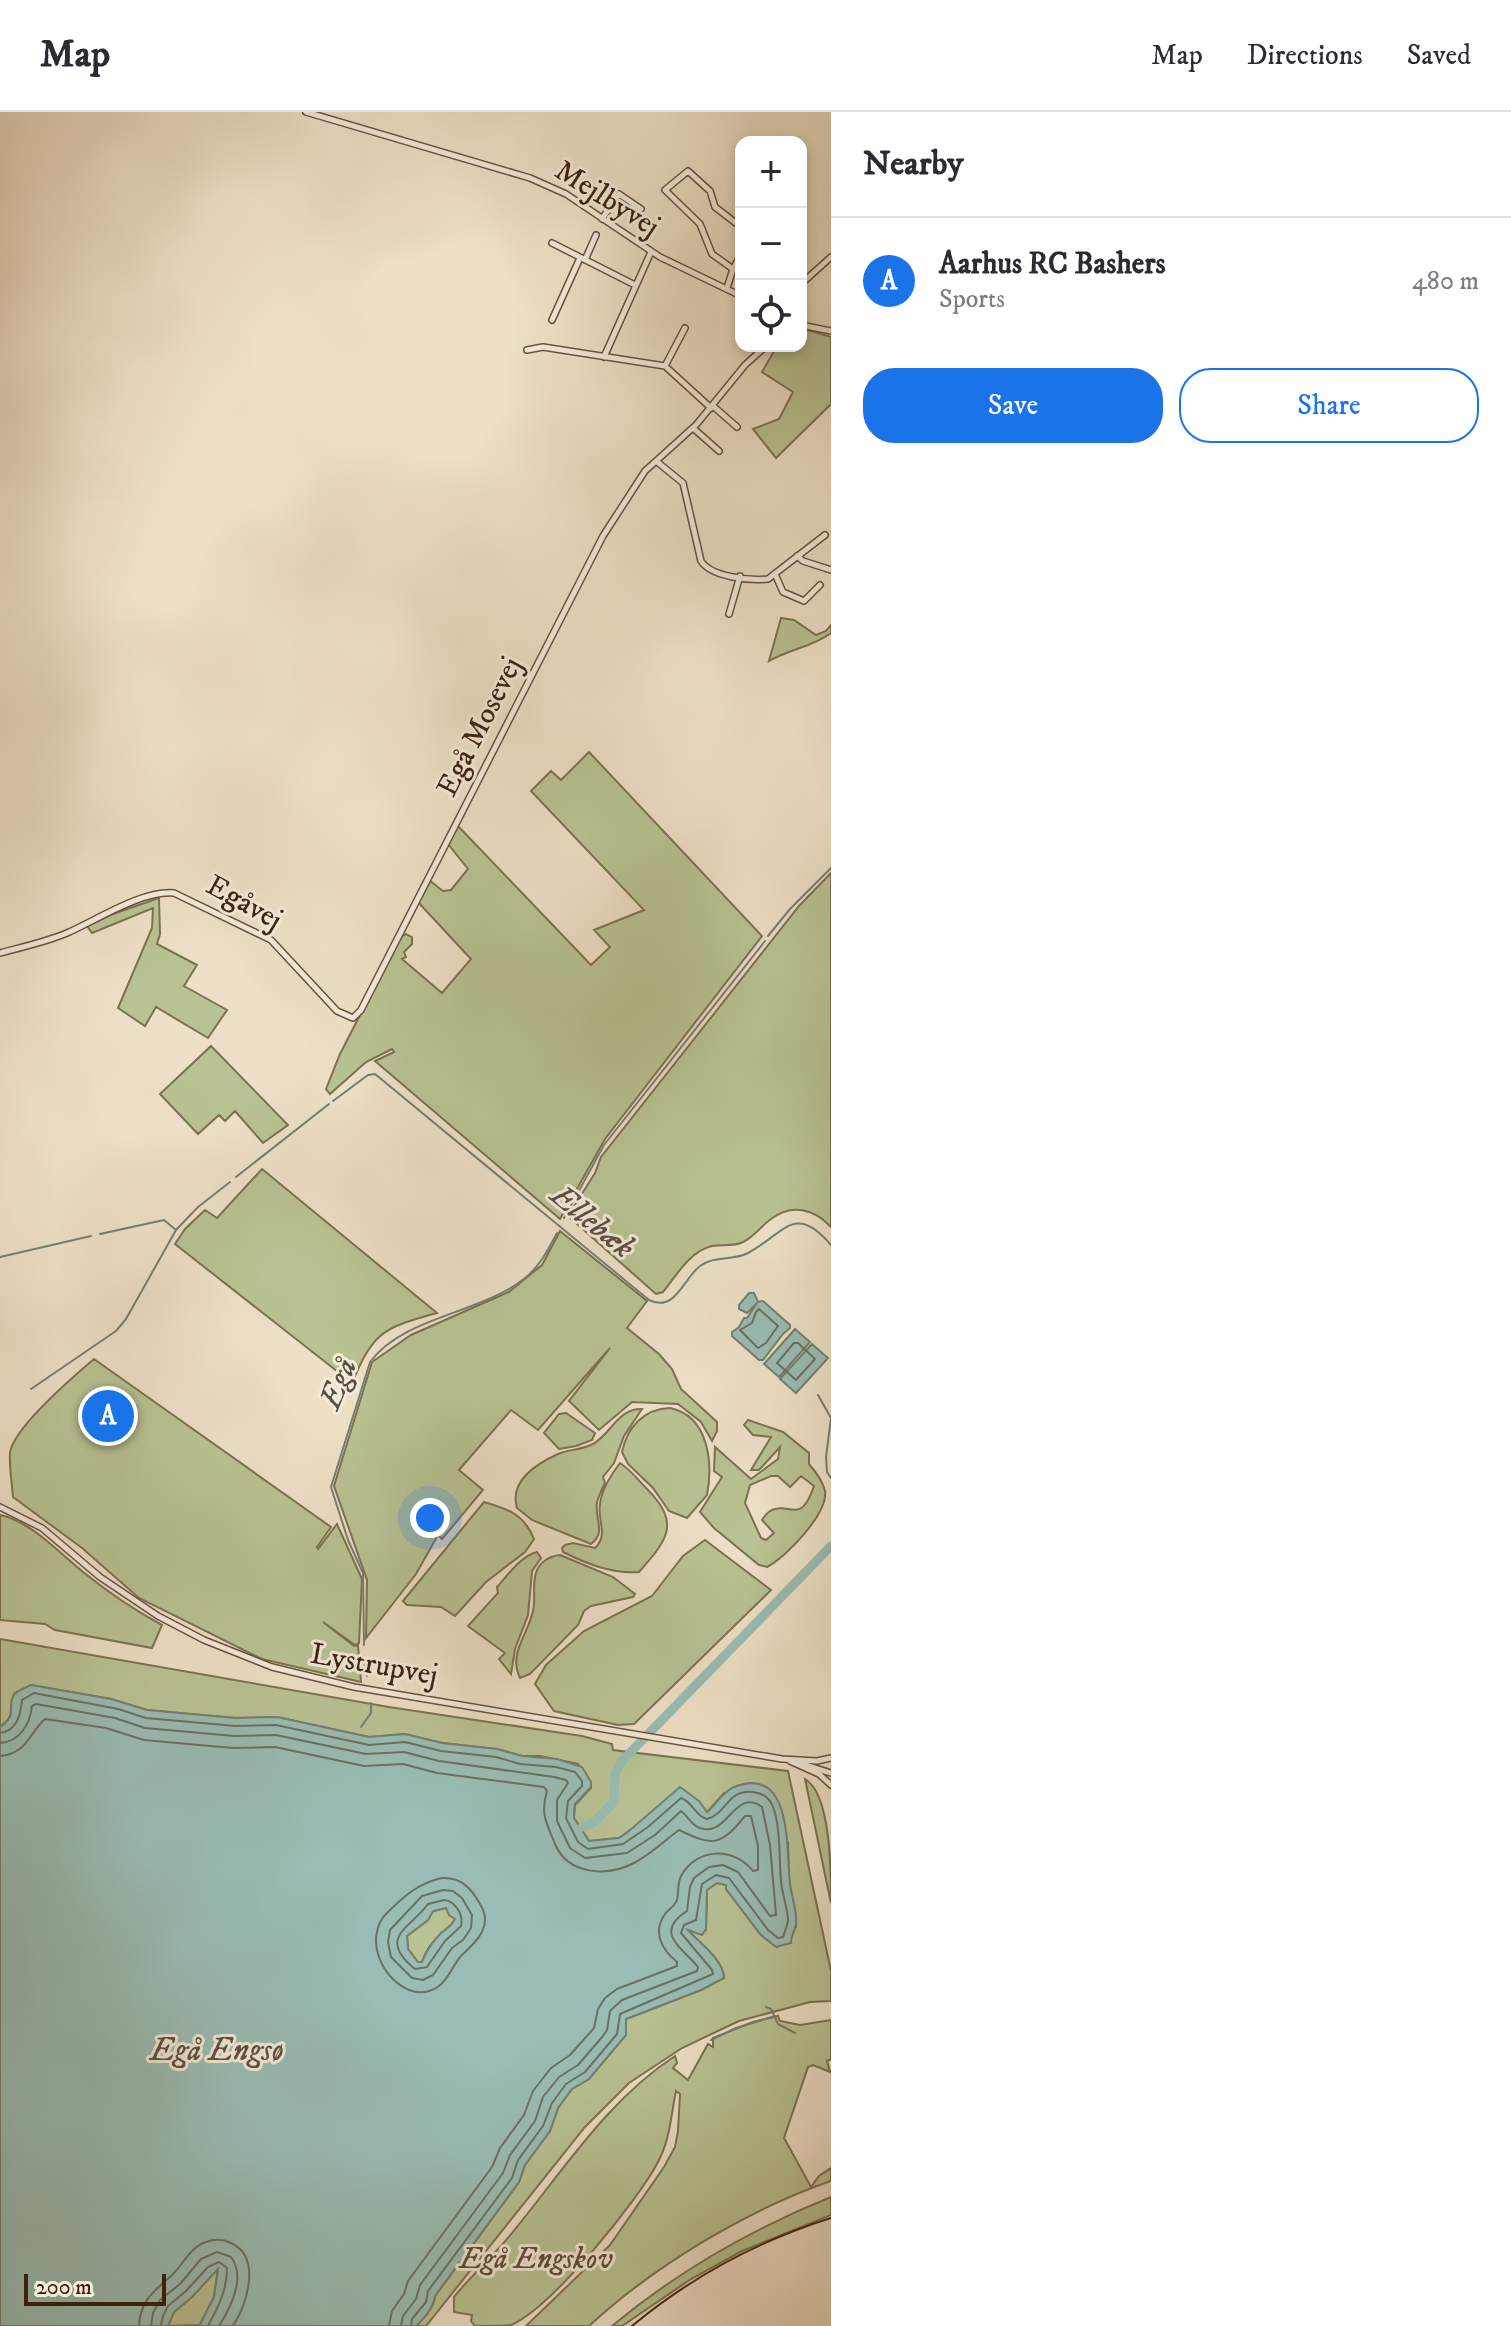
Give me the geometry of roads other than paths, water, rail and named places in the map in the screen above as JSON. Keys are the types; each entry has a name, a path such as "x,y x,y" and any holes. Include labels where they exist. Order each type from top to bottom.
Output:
{"street":[{"name":"Mejlbyvej","path":"306,112 530,178 566,194 651,252 735,293"},
{"path":"733,269 712,254 700,224 665,190 688,171 710,191 715,207 735,222"},
{"path":"602,219 619,194 641,209"},
{"path":"552,320 596,235"},
{"path":"552,243 635,285"},
{"path":"604,357 651,252"},
{"path":"805,280 831,257"},
{"path":"727,288 735,266"},
{"path":"807,326 831,331"},
{"path":"665,366 685,328"},
{"path":"527,350 543,347 665,366 737,427"},
{"name":"Egå Mosevej","path":"353,1018 361,1010 603,536 638,482 693,428 759,352"},
{"path":"693,428 719,451"},
{"path":"656,461 683,483 703,565 715,572 763,580 825,535"},
{"path":"797,556 807,563 831,570"},
{"path":"775,574 783,592 804,601 820,585"},
{"path":"729,614 740,576"},
{"name":"Egåvej","path":"0,953 70,932 108,911 174,893 271,940 337,1011 353,1018"},
{"name":"Lystrupvej","path":"0,1507 42,1528 135,1602 204,1640 296,1674 354,1687 785,1760 831,1772"},
{"path":"785,1760 819,1774 831,1785"},
{"name":"Lystrupvej","path":"785,1760 831,1761"},
{"path":"831,1761 831,1772"}],"water":[{"path":"749,1293 754,1293 758,1302 763,1301 790,1325 763,1360 759,1360 732,1336 732,1332 757,1303 747,1313 739,1309"},
{"path":"795,1329 810,1342 779,1377 764,1364"},
{"path":"812,1344 828,1358 796,1393 780,1379"},
{"name":"Egå Engsø","path":"31,1685 111,1699 147,1710 235,1718 277,1717 369,1737 405,1734 442,1743 557,1759 582,1767 591,1782 591,1787 575,1804 574,1811 574,1818 589,1841 619,1838 680,1787 699,1801 707,1812 726,1792 753,1783 767,1788 777,1798 783,1814 796,1920 791,1943 776,1947 761,1935 726,1885 717,1883 707,1890 706,1929 702,1935 688,1930 720,1964 724,1978 626,2019 626,2035 589,2079 572,2089 558,2108 550,2131 525,2165 519,2182 416,2326 199,2326 214,2297 218,2269 174,2312 168,2326 0,2326 0,1727 10,1715 14,1694","holes":["446,1908 455,1919 435,1940 422,1962 418,1962 408,1949 407,1936 428,1920 433,1911"]}],"waterway":[{"name":"Egå","path":"768,936 831,868"},
{"name":"Egå","path":"564,1218 604,1145 765,941"},
{"name":"Ellebæk","path":"333,1101 368,1075 375,1074 649,1300 658,1303 666,1302 678,1293 700,1266 748,1253 789,1226 807,1225 831,1245"},
{"name":"Ellebæk","path":"236,1177 329,1104"},
{"name":"Ellebæk","path":"100,1234 164,1220 176,1230 198,1207 230,1182"},
{"path":"31,1389 116,1331 126,1319 176,1230"},
{"name":"Egå","path":"364,1645 363,1573 348,1540 331,1487 370,1362 402,1335 487,1300 525,1278 547,1252 557,1233"},
{"name":"Ellebæk","path":"0,1257 91,1236"},
{"name":"Ellebæk","path":"818,1395 831,1418 826,1457 827,1472 831,1478"},
{"name":"Egå","path":"582,1827 594,1822 614,1802 615,1773 622,1761 831,1546"},
{"path":"363,1656 367,1676"},
{"name":"Egå","path":"361,1727 371,1713 371,1703"},
{"path":"766,2007 771,2009 778,2024 795,2033"},
{"path":"711,2040 736,2028 775,2016"}],"tram line":[{"path":"632,2326 654,2308 726,2262 777,2238 831,2218"}],"place":[{"name":"Aarhus RC Bashers","path":"108,1416"}],"park label":[{"name":"Egå Engskov","path":"536,2259"}]}
